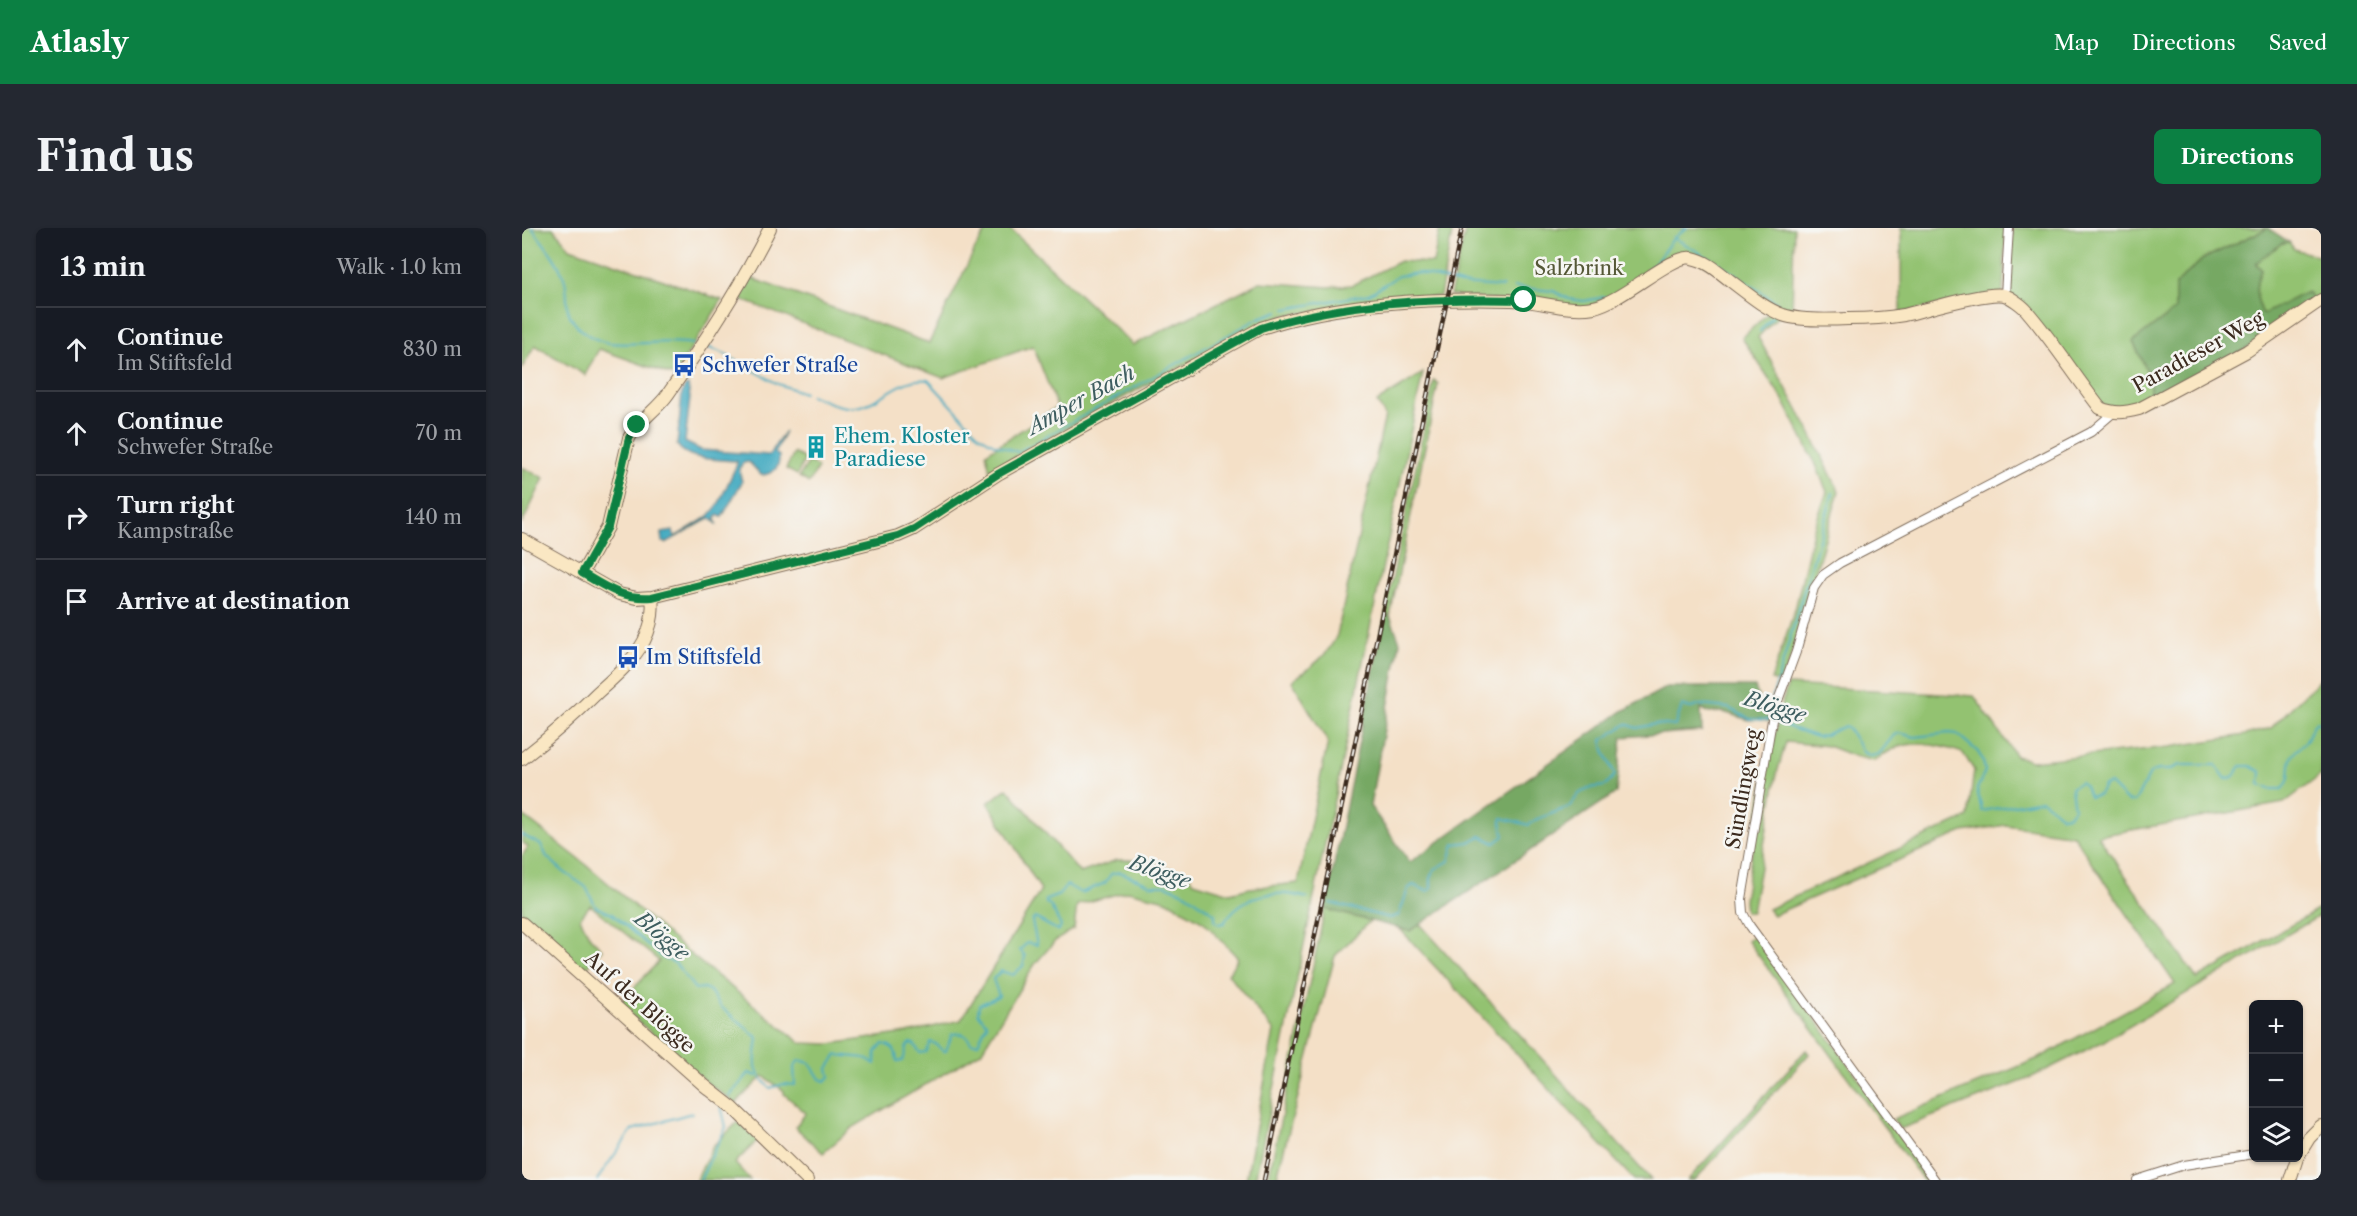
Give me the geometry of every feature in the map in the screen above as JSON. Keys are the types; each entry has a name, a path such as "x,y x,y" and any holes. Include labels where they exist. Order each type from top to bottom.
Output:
{"street":[{"path":"582,573 608,527 629,438 637,425 666,397 680,377 746,276 770,228"},
{"path":"2005,295 2009,228"},
{"path":"522,539 619,594 637,598 652,597 890,538 914,529 998,474 1261,328 1283,321 1407,301 1524,300 1567,307 1592,307 1626,294 1675,260 1690,257 1706,262 1762,304 1783,315 1847,320 1902,315 1987,296 2005,295 2025,309 2100,408 2113,413"},
{"name":"Paradieser Weg","path":"2113,413 2126,413 2139,409 2247,351 2321,300"},
{"name":"Sündlingweg","path":"1935,1180 1750,926 1743,913 1742,899 1773,714 1796,652 1814,588 1823,575 1840,563 2083,436 2113,413"},
{"path":"522,759 574,716 633,658 650,627 652,597"},
{"name":"Auf der Blögge","path":"522,923 672,1057 733,1108 807,1180"},
{"path":"2304,1139 2321,1126"},
{"path":"2137,1180 2184,1165 2249,1155"},
{"path":"2290,1180 2296,1162"}],"green space":[{"path":"522,228 553,228 570,248 722,300 674,376 599,349 585,375 535,345 522,369"},
{"path":"988,228 1009,228 1133,345 1260,282 1328,287 1352,285 1400,261 1433,263 1440,228 1453,228 1440,296 1285,315 1157,379 990,471 986,453 1057,407 1033,346 943,378 740,299 751,278 929,343 976,247"},
{"name":"Salzbrink","path":"1466,228 1794,228 1792,316 1690,255 1584,310 1450,295"},
{"path":"1901,228 2006,228 2003,293 1901,313"},
{"path":"2013,228 2268,228 2203,259 2175,285 2175,310 2133,342 2147,371 2150,385 2149,401 2137,407 2101,406 2007,294"},
{"path":"2268,228 2289,242 2282,243 2256,263 2261,269 2256,292 2263,314 2307,292 2315,301 2246,349 2149,401 2149,378 2133,342 2175,310 2175,285 2203,259"},
{"path":"2289,242 2294,249 2321,257 2321,296 2315,301 2307,292 2263,315 2256,292 2261,269 2255,263 2282,243"},
{"path":"1771,310 1779,315 1758,337 1807,426 1839,491 1783,683 1771,680 1796,606 1813,531 1827,492 1782,398 1742,338"},
{"path":"1423,373 1255,1180 1246,1180 1274,1031 1228,974 1238,958 1204,922 1166,900 1128,891 1077,905 1074,929 1055,941 1035,964 981,1052 852,1128 823,1153 795,1127 806,1113 784,1094 784,1091 763,1076 736,1103 707,1083 619,1004 659,961 590,905 580,918 590,937 602,949 583,972 522,917 522,856 528,847 522,842 522,815 588,866 695,958 801,1043 830,1044 907,1033 961,1020 1041,890 988,803 1007,788 1080,873 1117,860 1138,860 1187,873 1194,882 1230,893 1250,888 1298,883 1328,742 1292,681 1323,656 1337,635 1385,416 1377,402"},
{"path":"1434,380 1438,384 1390,616 1385,614"},
{"path":"794,453 805,459 797,475 786,469"},
{"path":"809,461 818,468 809,483 799,477"},
{"path":"522,467 544,478 522,524"},
{"path":"1385,614 1390,616 1400,642 1370,806 1410,862 1621,712 1667,687 1755,687 1761,705 1771,722 1759,719 1749,720 1723,712 1709,713 1701,708 1702,731 1622,737 1616,793 1410,931 1325,909"},
{"path":"2321,678 2321,775 2284,803 2098,836 2197,979 2321,908 2321,915 2104,1041 2028,1079 1900,1129 1893,1119 2039,1058 2175,984 2073,835 2006,825 1963,832 1773,915 1768,909 1968,817 1974,770 1963,753 1939,746 1913,744 1893,749 1874,761 1828,746 1786,742 1777,773 1752,912 1745,912 1744,900 1766,766 1788,685 1974,696 2016,756 2031,761 2170,747 2245,735 2271,728"},
{"path":"1325,909 1370,921 1335,956 1276,1180 1268,1180"},
{"path":"1420,924 1651,1180 1634,1180 1400,929 1410,931"},
{"path":"1755,935 1932,1180 1923,1180 1747,940"},
{"path":"1806,1050 1809,1054 1695,1180 1688,1180"},
{"path":"738,1122 758,1140 735,1163 750,1180 696,1180 713,1146"}],"water":[{"path":"688,385 690,398 685,442 701,450 769,455 785,431 775,453 779,456 778,464 772,472 761,475 749,462 743,463 739,469 742,482 722,517 717,515 715,520 718,525 710,518 666,543 662,542 661,533 673,531 675,537 709,516 718,505 737,464 737,461 696,457 677,445 682,393"}],"waterway":[{"name":"Amper Bach","path":"532,228 561,271 570,316 584,332 603,342 610,343 693,344"},
{"name":"Amper Bach","path":"1647,271 1674,238 1687,228"},
{"path":"1673,237 1724,267 1777,303 1776,306"},
{"name":"Amper Bach","path":"1286,309 1369,294 1398,276 1419,273 1461,284 1503,287"},
{"name":"Amper Bach","path":"1514,287 1553,291 1569,299 1584,301 1605,297"},
{"name":"Amper Bach","path":"810,395 838,405 855,407 873,401 909,382 928,380 979,435 994,444 1018,452 1259,318 1279,311"},
{"path":"1760,331 1773,316"},
{"name":"Amper Bach","path":"707,347 721,352 778,384 804,393"},
{"path":"1772,699 1833,493"},
{"name":"Blögge","path":"1330,903 1390,918 1399,915 1408,889 1413,885 1427,891 1431,889 1431,875 1435,869 1449,861 1454,844 1469,842 1481,836 1495,843 1504,836 1502,818 1529,825 1535,820 1569,807 1579,794 1588,788 1605,786 1615,775 1602,740 1626,724 1637,728 1656,724 1675,726 1682,706 1691,708 1701,705 1728,708 1750,719 1768,720"},
{"name":"Blögge","path":"1774,722 1817,737 1845,726 1863,752 1871,756 1879,754 1894,735 1899,733 1915,737 1957,734 1978,752 1983,761 1985,771 1977,789 1982,811 2042,800 2062,816 2069,815 2074,808 2071,788 2080,782 2085,786 2089,797 2099,795 2104,786 2110,784 2128,802 2135,801 2151,772 2169,770 2180,765 2216,765 2226,779 2233,777 2241,766 2250,766 2261,772 2260,784 2269,789 2283,789 2288,781 2293,754 2305,742 2317,721 2321,725"},
{"name":"Blögge","path":"522,835 541,845 547,857 586,887 596,907 612,914 663,958 675,963 695,989 704,988 710,991 721,1007 758,1038 757,1071 770,1088 784,1084 795,1085 794,1067 799,1060 810,1063 820,1079 825,1081 830,1077 828,1068 837,1055 865,1058 875,1064 876,1052 883,1044 894,1050 897,1061 903,1061 910,1043 914,1044 920,1053 926,1052 930,1042 946,1051 952,1034 959,1033 966,1036 971,1043 978,1043 987,1024 978,1013 979,1005 999,996 993,979 1001,971 1013,975 1023,966 1025,956 1020,950 1027,943 1037,945 1032,921 1035,918 1059,931 1061,926 1046,900 1059,895 1067,885 1081,893 1105,883 1111,874 1120,872 1152,885 1166,885 1187,894 1215,914 1215,921 1219,924 1224,923 1240,905 1261,896 1284,894 1308,898"},
{"path":"729,1097 749,1073 757,1076"},
{"path":"700,1180 726,1127 721,1106"},
{"path":"597,1180 632,1130 692,1113"}],"railway":[{"path":"1264,1180 1462,228"}],"place":[{"name":"Schwefer Straße","path":"684,365"},
{"name":"Ehem. Kloster Paradiese","path":"816,447"},
{"name":"Im Stiftsfeld","path":"628,657"}],"route":[{"path":"637,425 629,438 608,527 582,573 619,594 637,598 652,597 898,536 914,529 998,474 1261,328 1322,313 1407,301 1524,300"}]}
